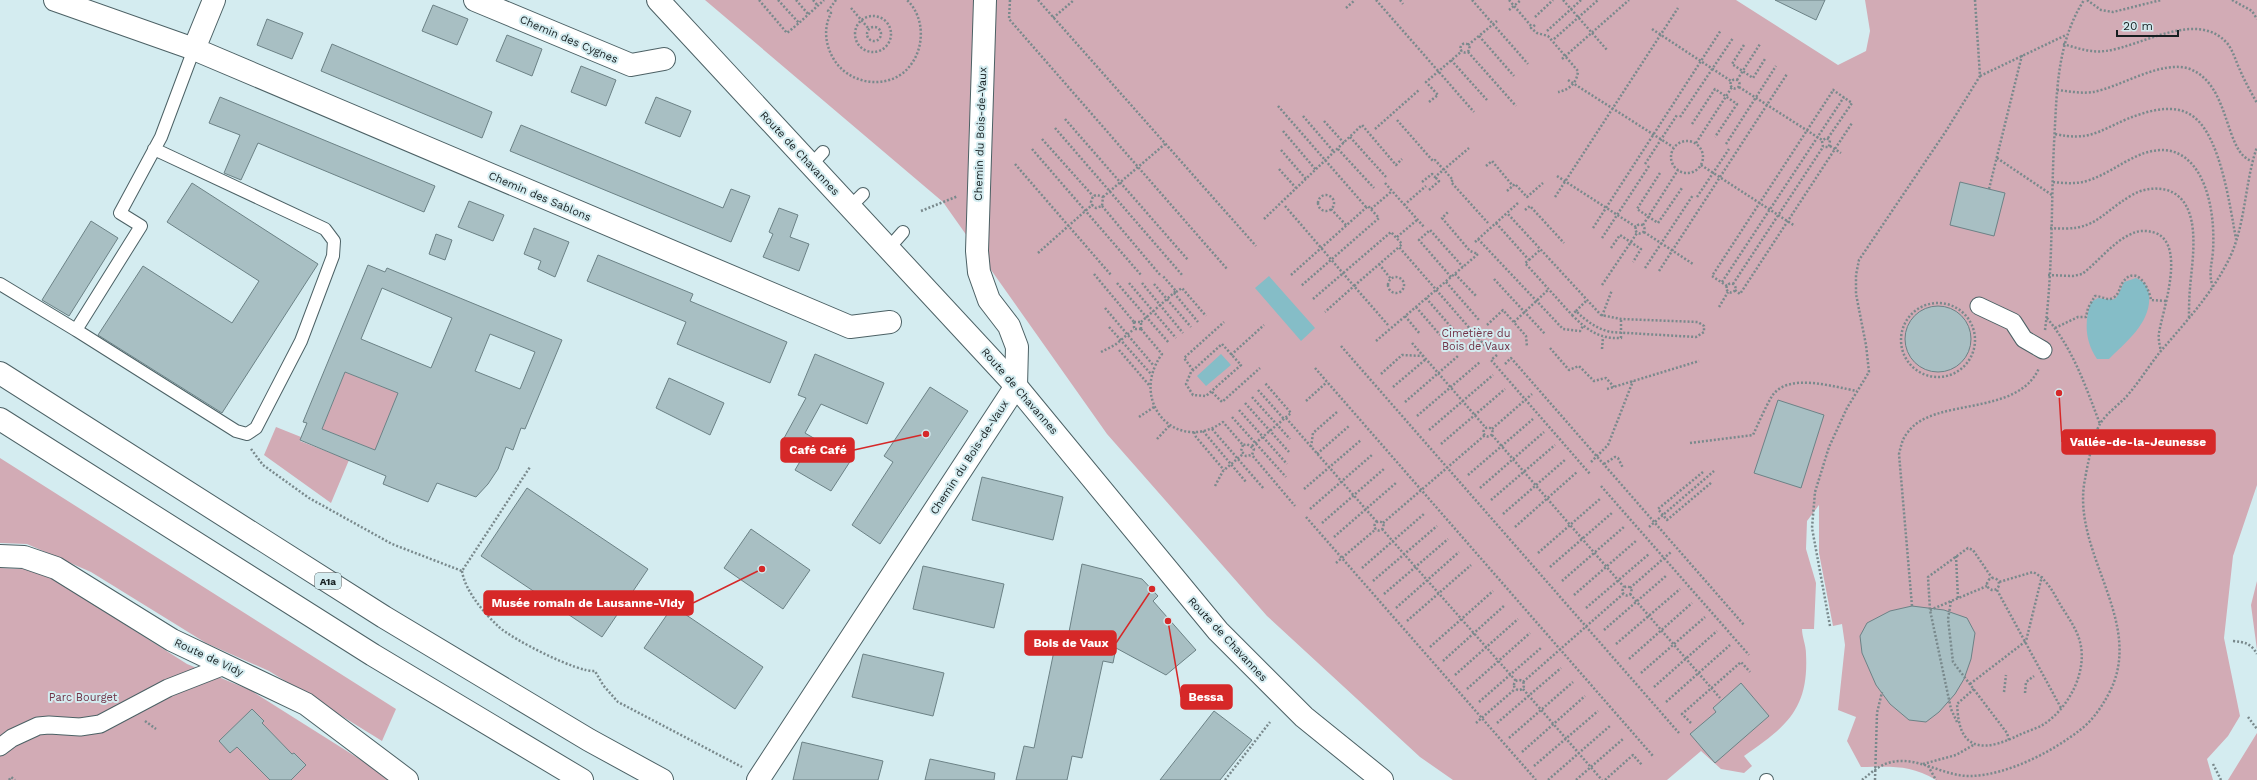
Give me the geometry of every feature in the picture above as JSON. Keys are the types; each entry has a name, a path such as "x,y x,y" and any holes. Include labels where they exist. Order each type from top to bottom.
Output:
{"main road":[{"path":"55,0 86,5 194,49 214,0"},
{"name":"Chemin des Cygnes","path":"475,0 631,65 664,59"},
{"name":"Route de Chavannes","path":"658,0 857,201 888,249 1016,386 1218,631 1304,717 1382,780"},
{"name":"Chemin du Bois-de-Vaux","path":"752,774 1016,386 1017,347 1009,326 989,300 979,272 976,251 985,0"},
{"name":"Chemin des Sablons","path":"194,49 850,327 890,322"},
{"name":"A1a","path":"0,373 404,629 576,733 662,780"},
{"path":"0,419 373,655 582,780"},
{"name":"Route de Vidy","path":"0,556 24,557 56,568 172,640 306,704 408,780"}],"street":[{"path":"1980,306 2013,322 2024,339 2043,350"},
{"path":"0,747 12,738 38,726 49,725 80,727 100,724 168,688 227,665"}],"lane":[{"path":"76,330 141,226 120,213 160,137 194,49"},
{"path":"0,284 236,431 247,434 256,428 301,342 333,256 334,241 325,229 154,149"},
{"path":"888,249 903,232"}],"path":[{"path":"759,0 787,33 809,15 824,0"},
{"path":"778,0 799,23"},
{"path":"796,0 809,15"},
{"path":"813,0 818,6"},
{"path":"836,0 828,11 831,13 826,30 827,46 834,62 845,73 858,80 874,82 889,80 903,73 913,61 920,48 922,32 919,18 907,0"},
{"path":"1010,0 1009,19 1227,269"},
{"path":"1038,0 1256,246"},
{"path":"1053,18 1074,0"},
{"path":"1346,8 1355,0"},
{"path":"1376,0 1474,112"},
{"path":"1400,0 1403,4"},
{"path":"1472,0 1528,64"},
{"path":"1509,0 1534,26 1531,28 1537,33 1548,36 1578,71 1574,83 1568,89 1558,92"},
{"path":"1509,10 1521,0"},
{"path":"1535,17 1553,0"},
{"path":"1563,0 1607,50"},
{"path":"1547,31 1581,0"},
{"path":"1554,39 1598,0"},
{"path":"1562,59 1629,0"},
{"path":"1975,0 1980,76"},
{"path":"1912,606 1899,454 1902,441 1916,423 1929,417 2004,398 2022,390 2038,370 2043,350 2047,318 2057,90 2066,35 2074,16 2085,0 2101,10 2113,12 2162,0"},
{"path":"2232,0 2252,11 2257,20"},
{"path":"851,8 869,29"},
{"path":"1555,197 1678,8"},
{"path":"873,16 884,20 891,30 891,36 886,47 876,52 870,52 860,46 855,35 856,30 862,20 873,16"},
{"path":"1429,102 1438,95 1426,82 1462,51 1463,45 1468,46 1497,21"},
{"path":"878,28 880,32 878,39 869,39 867,35 869,29 878,28"},
{"path":"1652,29 1731,81 1737,80"},
{"path":"2064,44 2086,50 2106,51 2176,31 2190,29 2205,30 2216,34 2227,43 2257,103"},
{"path":"1592,228 1721,30"},
{"path":"1830,626 1812,528 1815,492 1829,447 1857,390 1869,372 1866,345 1856,294 1856,275 1859,260 1946,132 1980,76 2066,35"},
{"path":"1479,36 1514,76"},
{"path":"1680,117 1733,38"},
{"path":"1738,86 1737,80 1760,44"},
{"path":"1744,45 1732,64 1753,78 1765,59"},
{"path":"1468,46 1468,52"},
{"path":"1462,51 1468,52 1516,106"},
{"path":"1989,189 2022,55"},
{"path":"1451,60 1487,100"},
{"path":"1726,144 1776,66"},
{"path":"2057,90 2079,93 2093,92 2158,70 2188,68 2198,73 2217,93 2236,146 2246,159 2252,161"},
{"path":"1659,271 1787,74"},
{"path":"1568,80 1674,148"},
{"path":"1696,143 1732,87 1731,81"},
{"path":"1732,87 1738,86 1817,137 1822,141 1824,147"},
{"path":"1692,124 1715,89 1737,104 1714,137"},
{"path":"1375,129 1418,90"},
{"path":"1719,307 1728,292 1727,286 1712,276 1833,90 1852,103 1828,139 1822,141"},
{"path":"1722,282 1844,97"},
{"path":"1278,106 1366,207 1368,206 1379,218 1301,286"},
{"path":"2055,134 2074,138 2094,135 2127,119 2158,110 2181,111 2194,117 2208,137 2220,162 2226,181 2236,241"},
{"path":"1645,164 1677,115"},
{"path":"1303,116 1334,152"},
{"path":"1065,119 1188,260"},
{"path":"1397,120 1433,161 1435,160 1453,180 1451,182 1488,223"},
{"path":"1324,121 1344,143"},
{"path":"1733,284 1735,290 1740,294 1852,123"},
{"path":"1264,219 1362,126 1396,165 1402,159"},
{"path":"1055,128 1183,276"},
{"path":"1283,131 1316,170"},
{"path":"1350,137 1386,178"},
{"path":"1042,139 1093,196"},
{"path":"1828,139 1830,141 1830,146"},
{"path":"1682,141 1696,143 1703,154 1701,165 1693,172 1678,170 1671,157 1674,148 1682,141"},
{"path":"1165,144 1103,197 1102,206 1162,276 1198,322"},
{"path":"1727,286 1733,284 1824,147 1830,146 1842,153"},
{"path":"1862,780 1889,762 1909,762 1922,764 1962,776 1973,776 2030,761 2081,730 2095,716 2112,688 2119,658 2119,638 2116,619 2088,531 2083,498 2084,481 2100,424 2125,397 2189,320 2213,287 2228,262 2236,241 2252,161 2257,147"},
{"path":"1435,178 1470,148"},
{"path":"1032,149 1141,275"},
{"path":"1338,149 1374,188"},
{"path":"1698,198 1728,149"},
{"path":"1281,150 1306,179"},
{"path":"2053,182 2084,182 2100,176 2145,153 2164,150 2183,154 2196,171 2208,199 2213,235 2210,278 2213,287"},
{"path":"1997,158 2052,195"},
{"path":"1486,166 1492,161 1513,186 1515,184 1527,197 1543,182"},
{"path":"1015,164 1111,275"},
{"path":"1701,165 1795,226"},
{"path":"1602,238 1649,166"},
{"path":"1279,169 1296,188"},
{"path":"1636,227 1642,225 1678,170"},
{"path":"1660,173 1637,209 1658,223 1682,188"},
{"path":"1422,182 1432,174 1439,181 1429,190"},
{"path":"1558,176 1636,227 1637,233 1602,285"},
{"path":"1385,183 1424,227"},
{"path":"1404,205 1426,186"},
{"path":"1508,191 1513,186"},
{"path":"2050,228 2071,230 2085,226 2106,214 2122,201 2144,190 2155,188 2174,193 2181,199 2187,210 2192,226 2194,252 2190,287 2189,320"},
{"path":"1371,210 1392,191"},
{"path":"921,211 964,193"},
{"path":"1093,196 1097,195 1103,197"},
{"path":"1331,209 1334,202 1332,198 1334,195"},
{"path":"1645,268 1693,195"},
{"path":"1092,205 1091,202 1093,196"},
{"path":"1331,209 1324,211 1319,208 1318,203 1322,196 1332,198"},
{"path":"1518,203 1476,241 1563,329 1580,331 1583,326"},
{"path":"1038,253 1092,205"},
{"path":"1092,205 1096,208 1102,206"},
{"path":"1285,206 1388,325"},
{"path":"1525,210 1530,206 1564,244"},
{"path":"1291,275 1366,207"},
{"path":"1331,209 1346,225"},
{"path":"1376,341 1478,254 1470,251 1442,218 1448,212"},
{"path":"1507,213 1586,301 1602,316 1621,320 1698,322 1702,324 1705,330 1703,335 1696,337 1621,333 1597,327 1576,311"},
{"path":"1396,238 1417,220"},
{"path":"1496,224 1529,260"},
{"path":"1642,225 1644,232"},
{"path":"1451,277 1419,240 1430,230 1463,267"},
{"path":"2048,275 2073,276 2082,274 2130,234 2141,230 2149,231 2166,240 2170,247 2170,275 2159,335 2161,352"},
{"path":"1313,299 1391,232 1402,244 1325,312"},
{"path":"1637,233 1644,232 1694,264"},
{"path":"1611,248 1620,235 1642,249 1633,262"},
{"path":"1399,247 1485,346"},
{"path":"1540,250 1525,263 1583,326 1603,337 1621,338 1621,320"},
{"path":"1379,264 1391,279"},
{"path":"1094,274 1134,322 1134,329"},
{"path":"1455,274 1476,297"},
{"path":"1396,277 1401,279 1404,284 1401,290 1396,292 1390,289 1389,284 1391,279 1396,277"},
{"path":"2055,328 2078,317 2086,317 2088,308 2095,296 2109,299 2113,298 2117,295 2123,281 2130,277 2140,278 2146,283 2151,300 2166,301"},
{"path":"1494,279 1545,334"},
{"path":"1446,282 1479,320"},
{"path":"1117,283 1169,343"},
{"path":"1129,283 1176,338"},
{"path":"1142,283 1183,333"},
{"path":"1154,284 1191,327"},
{"path":"1134,322 1141,322 1147,318 1175,292 1182,288 1206,316"},
{"path":"1514,322 1549,289"},
{"path":"1602,316 1612,290"},
{"path":"1728,292 1735,290"},
{"path":"1426,298 1458,335"},
{"path":"1572,315 1586,301"},
{"path":"1936,302 1949,304 1960,309 1969,318 1974,328 1975,342 1973,352 1968,362 1952,374 1941,377 1930,376 1912,367 1905,358 1900,338 1902,327 1914,310 1924,305 1936,302"},
{"path":"1416,307 1440,335"},
{"path":"1105,308 1154,366"},
{"path":"1487,325 1502,310 1526,336 1527,347"},
{"path":"1405,316 1420,334"},
{"path":"2047,318 2064,339 2079,368 2100,424"},
{"path":"1141,322 1141,329 1162,354 1154,366 1149,385 1154,407 1170,425 1184,431 1194,432 1212,429 1224,422 1244,445 1247,444 1252,446"},
{"path":"1193,370 1184,358 1224,322"},
{"path":"1231,355 1264,325"},
{"path":"1109,327 1151,374"},
{"path":"1100,352 1121,340 1134,329 1141,329"},
{"path":"1602,349 1603,337"},
{"path":"1412,343 1486,428 1492,429"},
{"path":"1222,344 1241,365 1212,392 1202,397 1190,392 1186,380 1193,370 1222,344"},
{"path":"1341,346 1679,733"},
{"path":"1550,348 1569,370 1579,366 1594,381 1606,378 1614,387"},
{"path":"1119,350 1149,385"},
{"path":"1381,374 1402,355 1424,356"},
{"path":"1497,355 1491,360 1590,474"},
{"path":"1405,402 1458,356"},
{"path":"1505,364 1511,358 1744,625"},
{"path":"1393,387 1426,360"},
{"path":"1607,389 1699,361"},
{"path":"1417,416 1480,362"},
{"path":"1212,392 1222,402 1260,368"},
{"path":"1315,368 1653,756"},
{"path":"1429,430 1493,375"},
{"path":"1591,462 1608,445 1633,381"},
{"path":"1306,401 1327,382"},
{"path":"1690,443 1753,435 1773,395 1783,387 1798,382 1810,382 1857,390"},
{"path":"1252,446 1291,413 1265,383"},
{"path":"1441,444 1505,389"},
{"path":"1258,390 1366,509 1376,522 1376,529"},
{"path":"1532,394 1492,429 1492,435 1618,581 1624,587 1630,588"},
{"path":"1252,397 1290,440"},
{"path":"1245,403 1289,452"},
{"path":"1139,417 1154,407"},
{"path":"1239,410 1288,464"},
{"path":"1311,447 1313,433 1337,412"},
{"path":"1232,417 1286,477"},
{"path":"1468,475 1532,420"},
{"path":"1157,439 1170,425"},
{"path":"1317,454 1349,426"},
{"path":"1382,529 1383,523 1485,435 1484,431 1486,428"},
{"path":"1212,429 1264,489"},
{"path":"1203,431 1246,482"},
{"path":"1194,432 1196,437 1224,470"},
{"path":"1480,488 1544,432"},
{"path":"247,434 250,448 263,464 309,498 392,544 462,571"},
{"path":"1485,435 1489,437 1492,435"},
{"path":"1304,489 1361,440"},
{"path":"1243,454 1241,451 1244,445"},
{"path":"1252,446 1254,449 1252,455"},
{"path":"1491,500 1555,446"},
{"path":"1215,486 1224,470 1243,454"},
{"path":"1243,454 1246,456 1252,455"},
{"path":"1310,509 1373,454"},
{"path":"1252,455 1296,506"},
{"path":"1604,464 1615,457 1618,458 1623,468"},
{"path":"1503,514 1566,459"},
{"path":"530,467 462,571 464,580 484,611 500,628 559,661 587,672 595,670 603,685 618,702 752,774"},
{"path":"1322,523 1385,468"},
{"path":"1649,527 1714,471"},
{"path":"1514,527 1577,472"},
{"path":"1703,472 1658,509 1667,520 1712,482"},
{"path":"1334,537 1397,482"},
{"path":"1601,486 1749,655"},
{"path":"1538,553 1601,498"},
{"path":"1550,567 1613,512"},
{"path":"1362,568 1425,513"},
{"path":"1306,517 1536,780"},
{"path":"1376,522 1383,523"},
{"path":"1373,581 1437,526"},
{"path":"1562,581 1625,526"},
{"path":"1336,563 1376,529 1382,529 1510,675 1516,681 1523,682"},
{"path":"1384,594 1448,539"},
{"path":"1574,595 1637,540"},
{"path":"1922,764 1956,754 1975,744 1988,745 2009,740 2042,725 2061,708 2078,679 2080,643 2074,626 2052,588 2042,576 2033,572 2027,572 1999,582 1992,578 1973,550 1968,548 1928,577 1930,610 1950,709 1967,738 1975,744"},
{"path":"1396,608 1459,552"},
{"path":"1671,552 1630,588 1630,594 1720,698"},
{"path":"1586,608 1649,554"},
{"path":"1956,556 1958,598"},
{"path":"1407,621 1471,565"},
{"path":"1604,630 1667,575"},
{"path":"1970,684 2026,641 2042,576"},
{"path":"1930,610 1987,586 1989,580 1992,578"},
{"path":"1999,582 1999,587 1997,590 2061,708"},
{"path":"1987,586 1991,590 1997,590"},
{"path":"1623,594 1624,587"},
{"path":"1616,644 1680,589"},
{"path":"1430,647 1493,591"},
{"path":"1630,594 1623,594 1560,649 1523,682 1523,689 1604,780 1633,755 1642,765"},
{"path":"1951,601 1948,618 1953,662 2008,733 2009,740"},
{"path":"1629,658 1692,603"},
{"path":"1443,661 1505,605"},
{"path":"1641,673 1705,617"},
{"path":"1455,675 1518,619"},
{"path":"1654,688 1717,631"},
{"path":"1467,689 1530,633"},
{"path":"2233,641 2248,643 2254,648 2257,654"},
{"path":"1666,702 1730,646"},
{"path":"1479,702 1542,647"},
{"path":"1691,724 1682,714 1711,688 1741,662 1750,672"},
{"path":"1497,723 1561,668"},
{"path":"2004,692 2006,675"},
{"path":"2025,693 2026,682 2034,676"},
{"path":"1516,681 1516,689"},
{"path":"1510,738 1573,682"},
{"path":"1476,723 1516,689 1523,689"},
{"path":"1958,724 1957,704 1974,689"},
{"path":"1875,780 1877,713 1882,692"},
{"path":"1522,752 1585,696"},
{"path":"1534,766 1598,711"},
{"path":"139,716 156,729"},
{"path":"2248,717 2257,729"},
{"path":"1225,780 1270,722"},
{"path":"1548,780 1611,725"},
{"path":"1576,780 1623,739"},
{"path":"2213,764 2221,780"},
{"path":"1928,766 1936,780"},
{"path":"8,780 11,777 15,780"}],"green space":[{"name":"Cimetière du Bois de Vaux","path":"705,0 1736,0 1838,65 1866,51 1870,31 1865,0 2257,0 2257,485 2233,556 2224,638 2240,716 2228,736 2207,759 2213,780 1936,780 1917,771 1908,769 1891,767 1861,767 1847,741 1856,717 1838,710 1845,645 1842,624 1833,626 1819,553 1819,505 1807,521 1806,549 1816,583 1814,629 1802,629 1806,654 1806,673 1803,689 1799,703 1792,715 1772,736 1744,756 1752,766 1744,773 1721,769 1701,751 1667,780 1453,780 1420,757 1267,616 1107,434 943,202"},
{"path":"345,372 406,396 375,450 322,429"},
{"path":"276,427 301,437 300,441 349,460 331,503 264,455"},
{"path":"0,458 396,709 382,741 269,671 206,643 91,572 27,544 0,543"},
{"name":"Parc Bourget","path":"0,568 24,569 52,578 187,664 250,690 369,765 388,780 0,780"},
{"path":"2257,581 2257,650 2251,605"},
{"path":"2257,733 2257,780 2228,780"}],"water":[{"path":"1269,276 1315,328 1301,341 1255,288"},
{"path":"2136,278 2145,284 2148,289 2149,304 2147,313 2137,330 2109,359 2097,359 2090,345 2087,331 2087,317 2091,302 2098,298 2116,298 2124,282"},
{"path":"1221,354 1231,365 1206,386 1197,376"}],"building":[{"path":"1775,0 1825,0 1816,20"},
{"path":"433,5 468,19 457,45 422,31"},
{"path":"267,19 303,33 292,59 257,45"},
{"path":"507,35 542,49 532,76 496,61"},
{"path":"332,44 492,112 482,138 321,71"},
{"path":"581,66 616,80 606,106 571,92"},
{"path":"220,97 435,186 424,212 258,143 241,180 224,173 240,135 209,123"},
{"path":"656,97 691,111 680,137 645,123"},
{"path":"521,125 723,208 731,189 750,196 731,242 510,151"},
{"path":"1960,182 2005,193 1994,236 1950,225"},
{"path":"192,183 318,264 222,413 98,335 143,266 232,323 259,281 167,222"},
{"path":"469,201 504,215 493,241 458,227"},
{"path":"779,208 798,215 790,237 809,244 799,271 763,257 773,234 769,232"},
{"path":"91,221 118,238 69,316 42,300"},
{"path":"534,228 569,242 555,277 538,269 541,261 524,254"},
{"path":"436,234 452,240 445,260 429,254"},
{"path":"598,255 693,294 690,301 787,342 770,383 677,344 686,322 587,281"},
{"path":"368,265 385,272 387,268 562,340 525,429 521,428 513,450 506,447 498,469 488,484 476,497 437,483 428,502 383,484 386,476 300,440 307,423 303,422","holes":["382,288 452,318 431,368 361,339","490,334 535,352 520,389 475,371","345,372 398,393 375,450 322,429"]},
{"path":"1931,306 1945,306 1957,311 1966,320 1971,332 1969,352 1962,363 1945,372 1931,372 1919,367 1910,358 1905,346 1905,332 1910,320 1919,311"},
{"path":"815,354 884,383 867,424 821,404 805,433 851,460 831,491 795,470 805,453 783,440 806,398 798,395"},
{"path":"669,378 724,403 710,435 656,408"},
{"path":"930,387 968,411 880,544 852,525 893,462 884,456"},
{"path":"1778,400 1824,415 1801,488 1754,473"},
{"path":"982,477 1063,497 1053,540 972,520"},
{"path":"527,488 648,569 602,637 481,556"},
{"path":"751,529 810,570 783,609 724,568"},
{"path":"1082,564 1142,579 1158,596 1153,601 1196,650 1166,675 1116,648 1113,663 1103,661 1082,758 1072,756 1067,780 1016,780 1024,746 1034,748 1054,651 1065,653"},
{"path":"923,566 1004,584 994,628 913,609"},
{"path":"673,606 763,667 735,709 644,648"},
{"path":"1912,606 1944,610 1967,618 1975,633 1971,659 1964,679 1955,694 1939,712 1926,722 1909,720 1890,704 1876,685 1862,653 1860,636 1867,623 1890,611"},
{"path":"863,654 944,673 933,716 852,697"},
{"path":"1741,683 1769,716 1715,763 1690,734 1716,712 1713,708"},
{"path":"252,709 264,721 262,723 292,754 294,753 306,765 291,780 270,780 237,747 230,753 219,741"},
{"path":"1214,711 1252,740 1220,780 1160,780"},
{"path":"802,742 883,761 878,780 793,780"},
{"path":"930,759 995,773 994,780 925,780"}],"place":[{"name":"Vallée-de-la-Jeunesse","path":"2059,393"},
{"name":"Café Café","path":"926,434"},
{"name":"Musée romain de Lausanne-Vidy","path":"762,569"},
{"name":"Bois de Vaux","path":"1152,589"},
{"name":"Bessa","path":"1168,621"}]}
